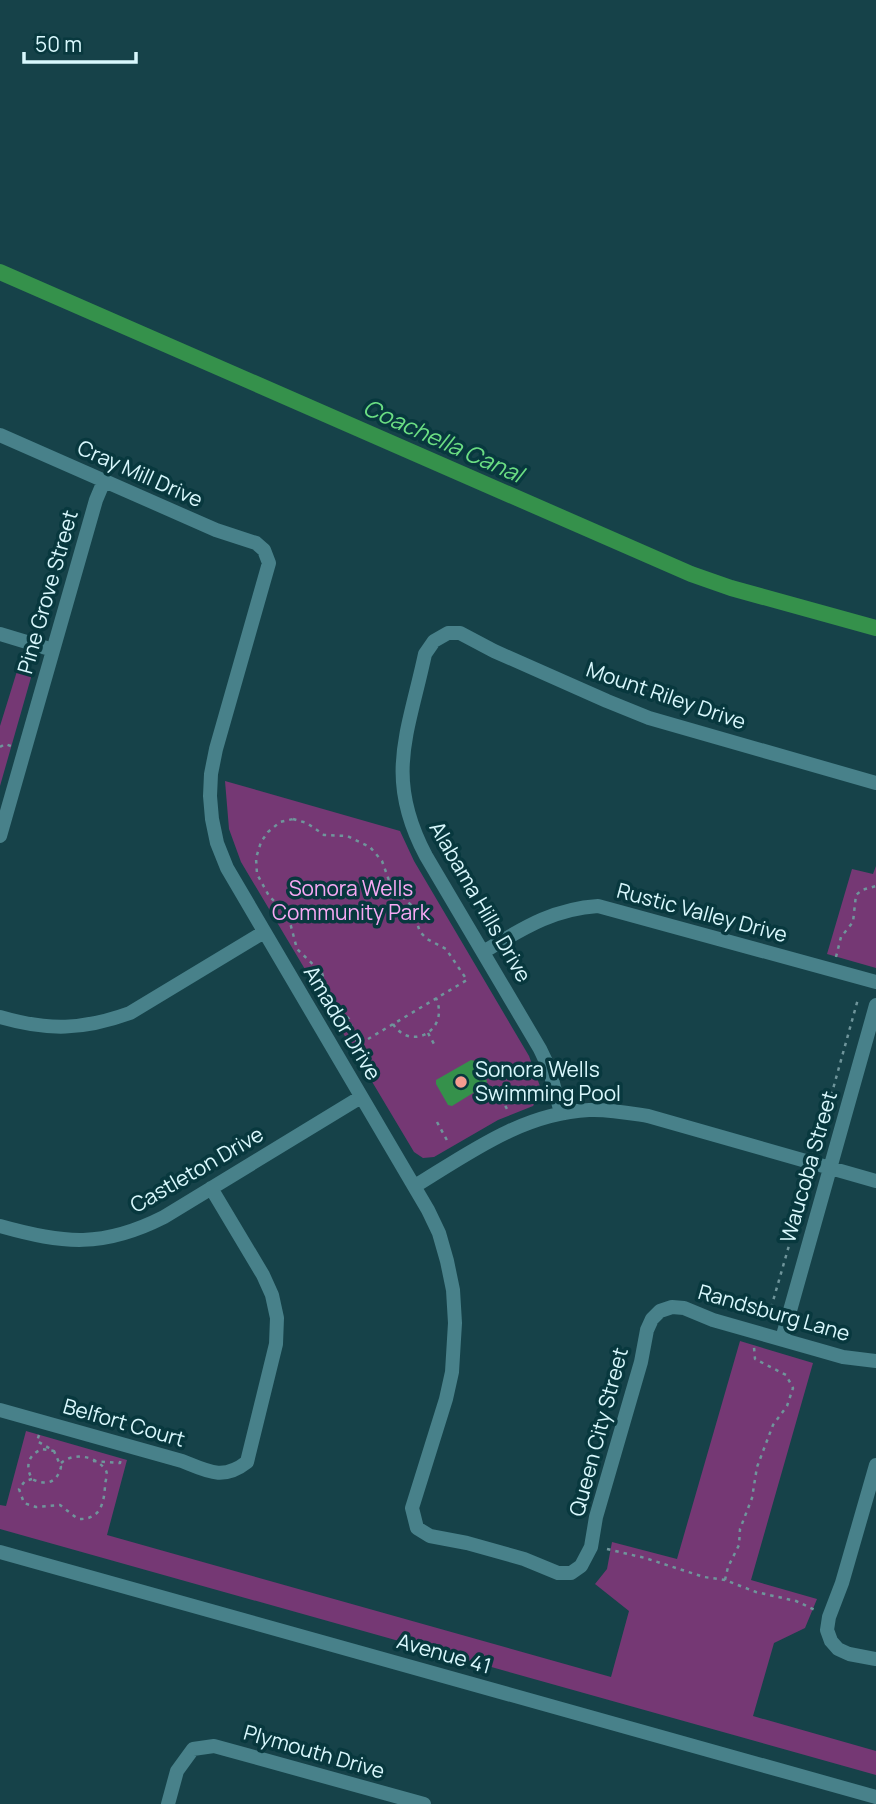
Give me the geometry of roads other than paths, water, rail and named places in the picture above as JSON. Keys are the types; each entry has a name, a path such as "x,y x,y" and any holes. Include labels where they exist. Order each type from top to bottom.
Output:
{"street":[{"name":"Cray Mill Drive","path":"0,435 216,530 247,539 264,550"},
{"name":"Pine Grove Street","path":"0,836 2,820 96,500 104,481"},
{"name":"Amador Drive","path":"264,550 270,563 267,578 255,609 216,749 210,796 212,819 222,856 264,932 415,1186 439,1233 453,1290 455,1323 452,1372 414,1498 412,1518 417,1528 430,1536 513,1556 558,1573 571,1573 581,1566"},
{"name":"Mount Riley Drive","path":"448,633 471,637 494,651 649,718 876,783"},
{"name":"Alabama Hills Drive","path":"448,633 434,641 425,654 402,752 404,804 414,834 540,1049 549,1068 561,1113"},
{"path":"0,634 53,650"},
{"name":"Rustic Valley Drive","path":"483,952 552,914 598,906 876,982"},
{"path":"0,1017 52,1028 81,1027 106,1022 130,1013 264,932"},
{"name":"Waucoba Street","path":"782,1339 876,1005"},
{"name":"Castleton Drive","path":"0,1226 48,1238 86,1241 144,1227 361,1097"},
{"path":"415,1186 503,1133 561,1113 589,1110 638,1115 876,1181"},
{"name":"Belfort Court","path":"0,1410 182,1461 208,1472 223,1474 236,1471 247,1462 276,1344 277,1318 272,1295 262,1275 211,1188"},
{"name":"Randsburg Lane","path":"660,1311 672,1307 684,1308 713,1320 843,1357 876,1362"},
{"name":"Queen City Street","path":"581,1566 591,1547 596,1517 647,1330 660,1311"},
{"path":"876,1465 827,1630 838,1649 876,1659"},
{"name":"Avenue 41","path":"0,1552 876,1797"},
{"name":"Plymouth Drive","path":"168,1804 177,1771 193,1749 214,1746 370,1797 424,1804"}],"waterway":[{"name":"Coachella Canal","path":"0,272 691,574 731,588 876,628"}],"place":[{"name":"Sonora Wells Swimming Pool","path":"461,1082"}],"park label":[{"name":"Sonora Wells Community Park","path":"351,901"}]}
